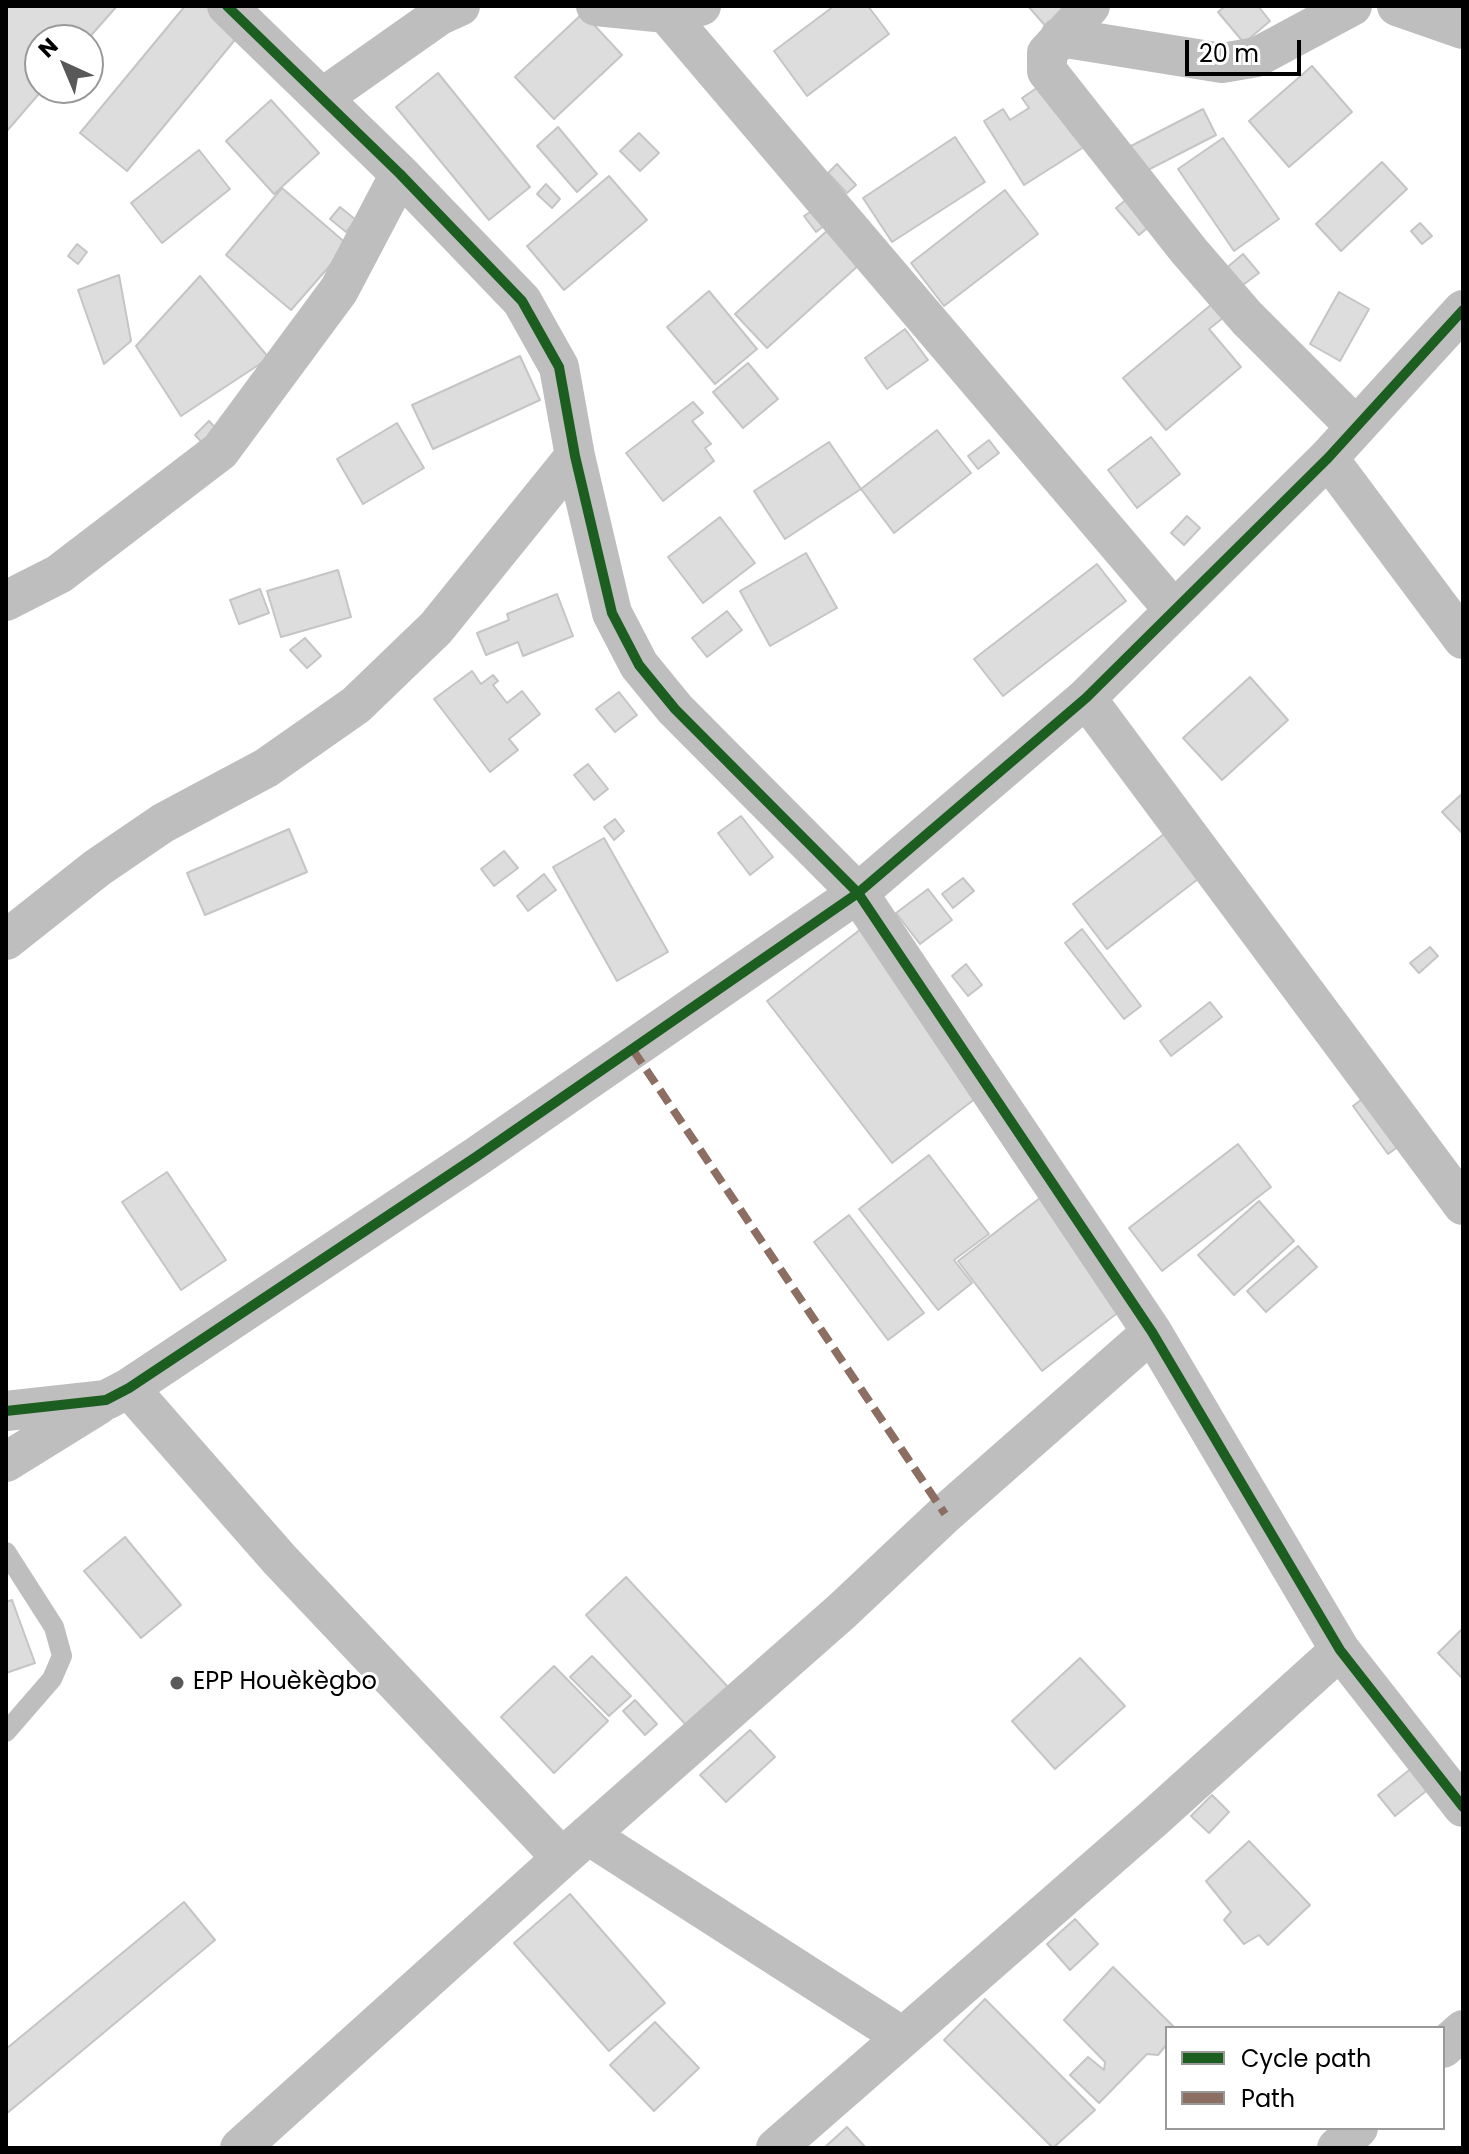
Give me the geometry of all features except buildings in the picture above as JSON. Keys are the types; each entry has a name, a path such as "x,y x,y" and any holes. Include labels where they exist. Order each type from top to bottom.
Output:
{"street":[{"path":"227,6 400,174 522,301 559,367 575,456 612,613 639,665 675,709 858,893 1152,1332 1340,1650 1463,1807"},
{"path":"322,98 440,15 460,6"},
{"path":"596,6 684,9 1174,610"},
{"path":"1090,6 1047,53 1047,71 1189,251 1247,318 1356,427"},
{"path":"1060,37 1222,63 1257,57 1352,6"},
{"path":"1397,6 1463,29"},
{"path":"6,601 59,574 220,451 339,290 400,174"},
{"path":"6,1462 118,1394 502,1139 858,893 1086,698 1328,458 1463,310"},
{"path":"6,940 97,868 163,823 266,768 356,705 436,628 575,456"},
{"path":"1328,458 1463,639"},
{"path":"1086,698 1463,1205"},
{"path":"240,2148 1152,1332"},
{"path":"6,1411 118,1394"},
{"path":"118,1394 280,1560 575,1846 903,2037"},
{"path":"776,2148 1166,1807 1340,1650"},
{"path":"1445,2046 1463,2030"},
{"path":"1337,2148 1356,2130"}],"lane":[{"path":"6,1552 54,1627 62,1656 52,1679 6,1732"}],"marked path":[{"path":"633,1050 945,1514"}],"cycle path":[{"path":"227,6 400,174 522,301 559,367 575,456 612,613 639,665 675,709 858,893 1152,1332 1340,1650 1463,1807"},
{"path":"6,1411 106,1400 129,1388 476,1157 858,893 1086,698 1328,458 1463,310"}],"place":[{"name":"EPP Houèkègbo","path":"177,1683"}]}
